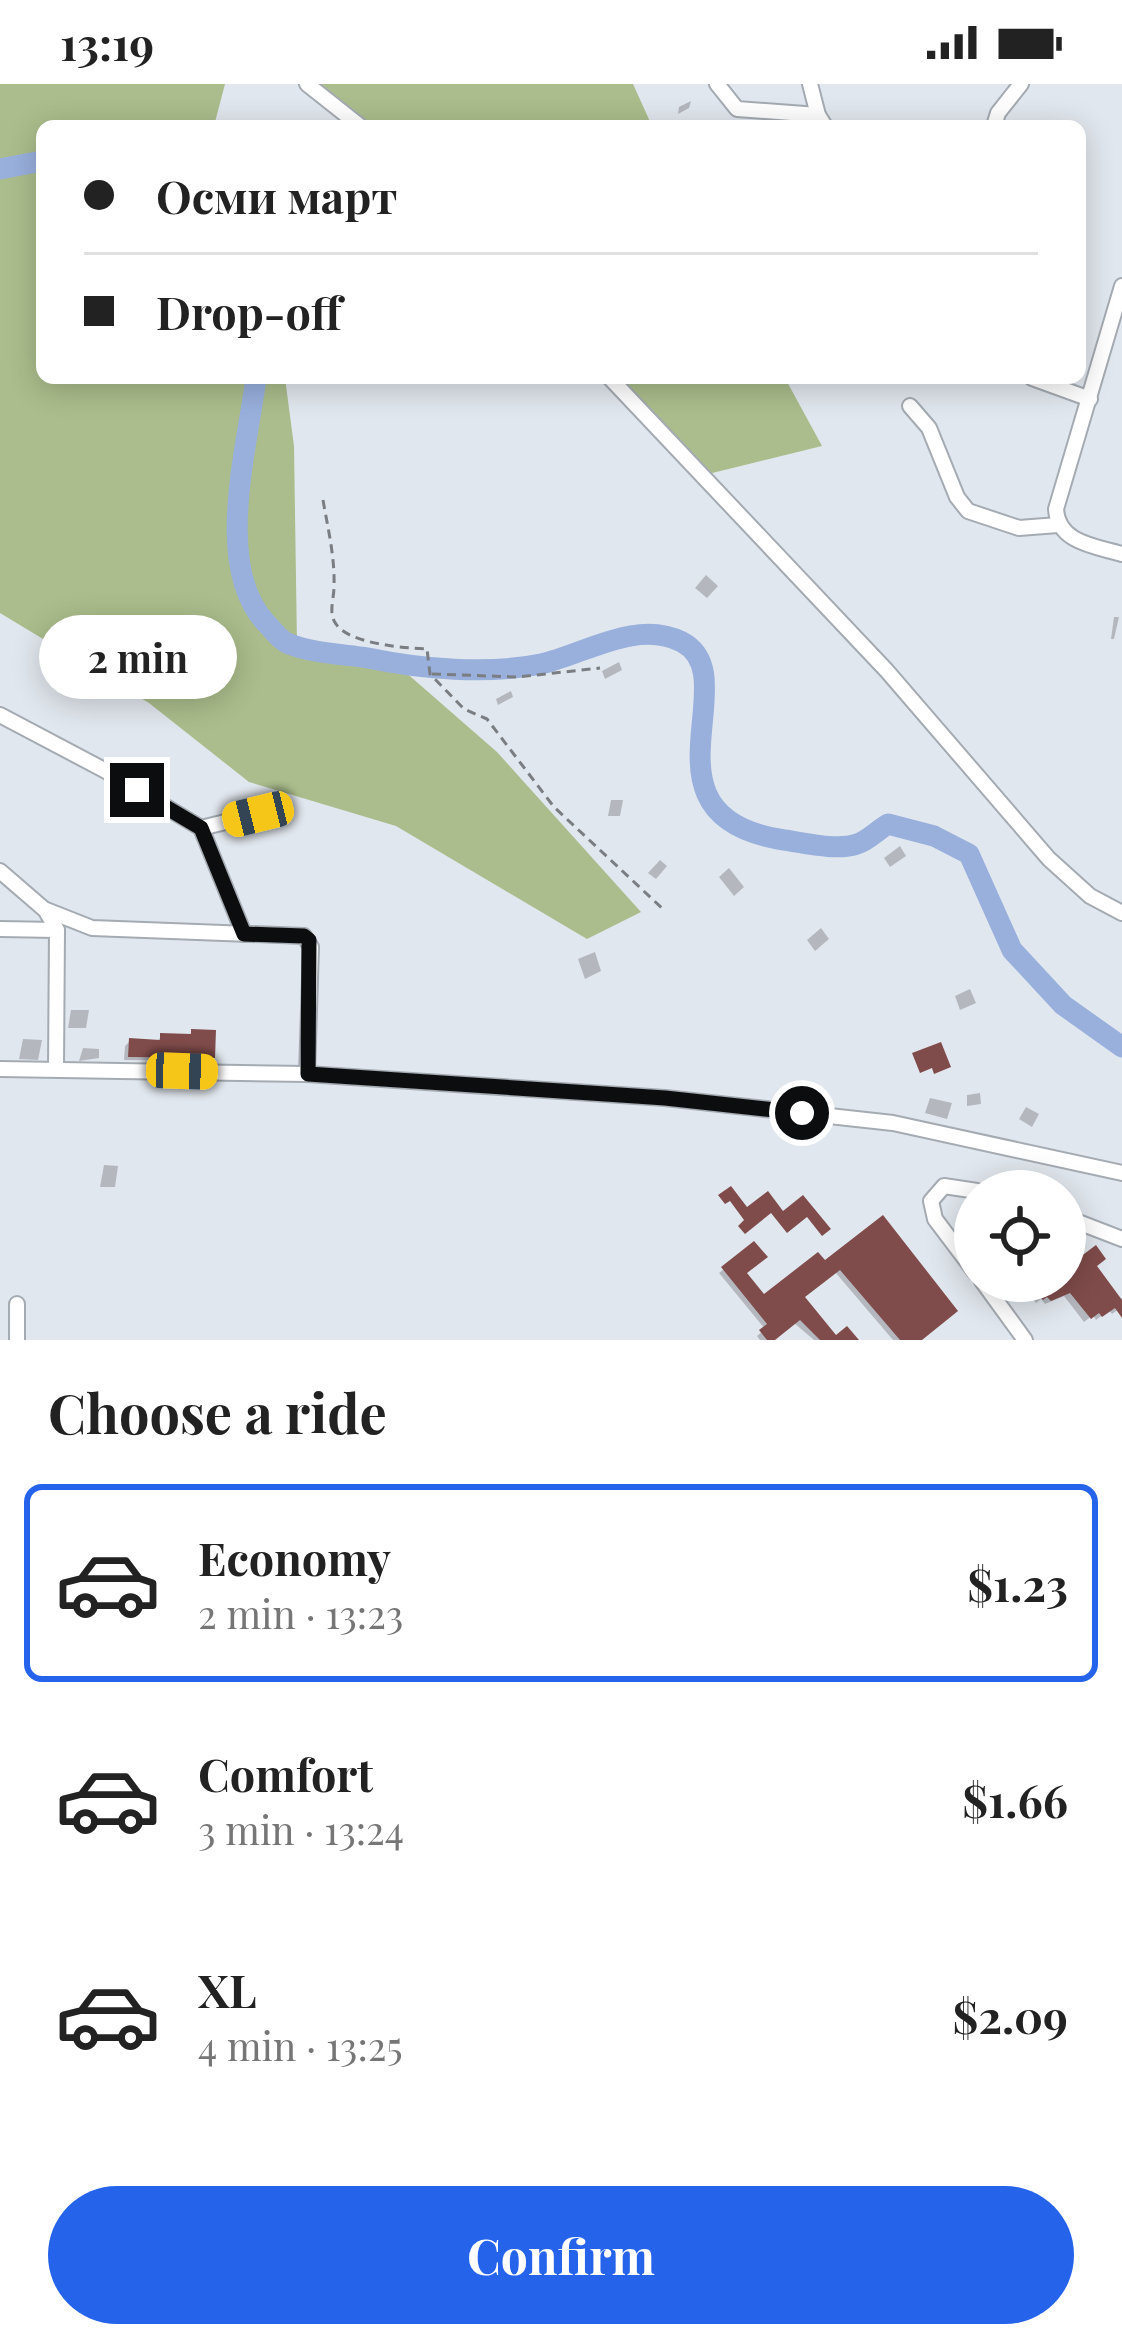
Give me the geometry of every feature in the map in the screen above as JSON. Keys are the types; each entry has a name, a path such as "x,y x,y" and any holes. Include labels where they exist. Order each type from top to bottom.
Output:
{"street":[{"path":"307,84 352,120"},
{"path":"717,84 737,109 822,120 810,84"},
{"path":"996,120 1022,84"},
{"path":"1058,525 1056,509 1122,286"},
{"path":"616,384 887,671 1049,859 1090,896 1122,913"},
{"path":"1049,384 1090,399"},
{"path":"910,406 928,428 957,497 968,511 1019,528 1058,525 1080,542 1122,554"},
{"path":"0,715 201,828 244,934"},
{"path":"201,828 258,814"},
{"path":"0,871 44,909 57,930 56,1068"},
{"path":"44,909 92,928 304,936 309,940 308,1074"},
{"path":"0,929 57,930"},
{"path":"0,1069 308,1074 665,1098 893,1123 1122,1173"},
{"path":"954,1188 944,1186 931,1201 935,1219 954,1244"},
{"path":"1086,1225 1122,1239"},
{"path":"997,1302 1025,1340"},
{"path":"16,1340 17,1304"}],"path":[{"path":"323,500 333,556 331,613 336,625 394,648 428,649 430,674 464,709 488,719 554,807 664,910"},
{"path":"430,674 518,677 600,668"}],"green space":[{"path":"0,84 225,84 216,120 36,120 36,384 286,384 294,446 297,645 403,670 497,752 641,912 587,939 396,826 249,782 149,703 0,613"},
{"path":"320,84 633,84 649,120 356,120"},
{"path":"615,384 788,384 822,446 704,475"}],"building":[{"path":"191,1029 216,1030 215,1058 128,1057 129,1038 160,1040 160,1033 191,1034"},
{"path":"941,1042 951,1067 934,1074 932,1068 920,1073 912,1053"},
{"path":"731,1186 747,1207 768,1191 783,1211 803,1195 831,1229 822,1236 807,1217 787,1233 771,1213 745,1234 738,1226 744,1220 730,1201 725,1204 718,1195"},
{"path":"883,1215 958,1311 922,1340 900,1340 840,1270 805,1297 836,1335 847,1326 859,1340 820,1340 800,1320 775,1340 767,1340 759,1330 767,1324 721,1267 754,1241 768,1257 747,1273 764,1294 818,1252 825,1260"},
{"path":"1096,1245 1106,1259 1097,1266 1122,1300 1122,1318 1115,1308 1091,1319 1077,1302 1086,1302 1086,1252"}],"waterway":[{"path":"0,169 36,162"},
{"path":"255,384 241,472 237,540 251,600 282,640 327,653 477,670 541,664 629,636 665,636 682,642 699,660 705,684 700,746 702,776 713,804 738,826 784,840 849,846 888,824 934,836 969,854 1012,950 1063,1005 1122,1047"}],"route":[{"path":"137,790 201,828 244,934 309,940 308,1074 665,1098 802,1113"}]}
